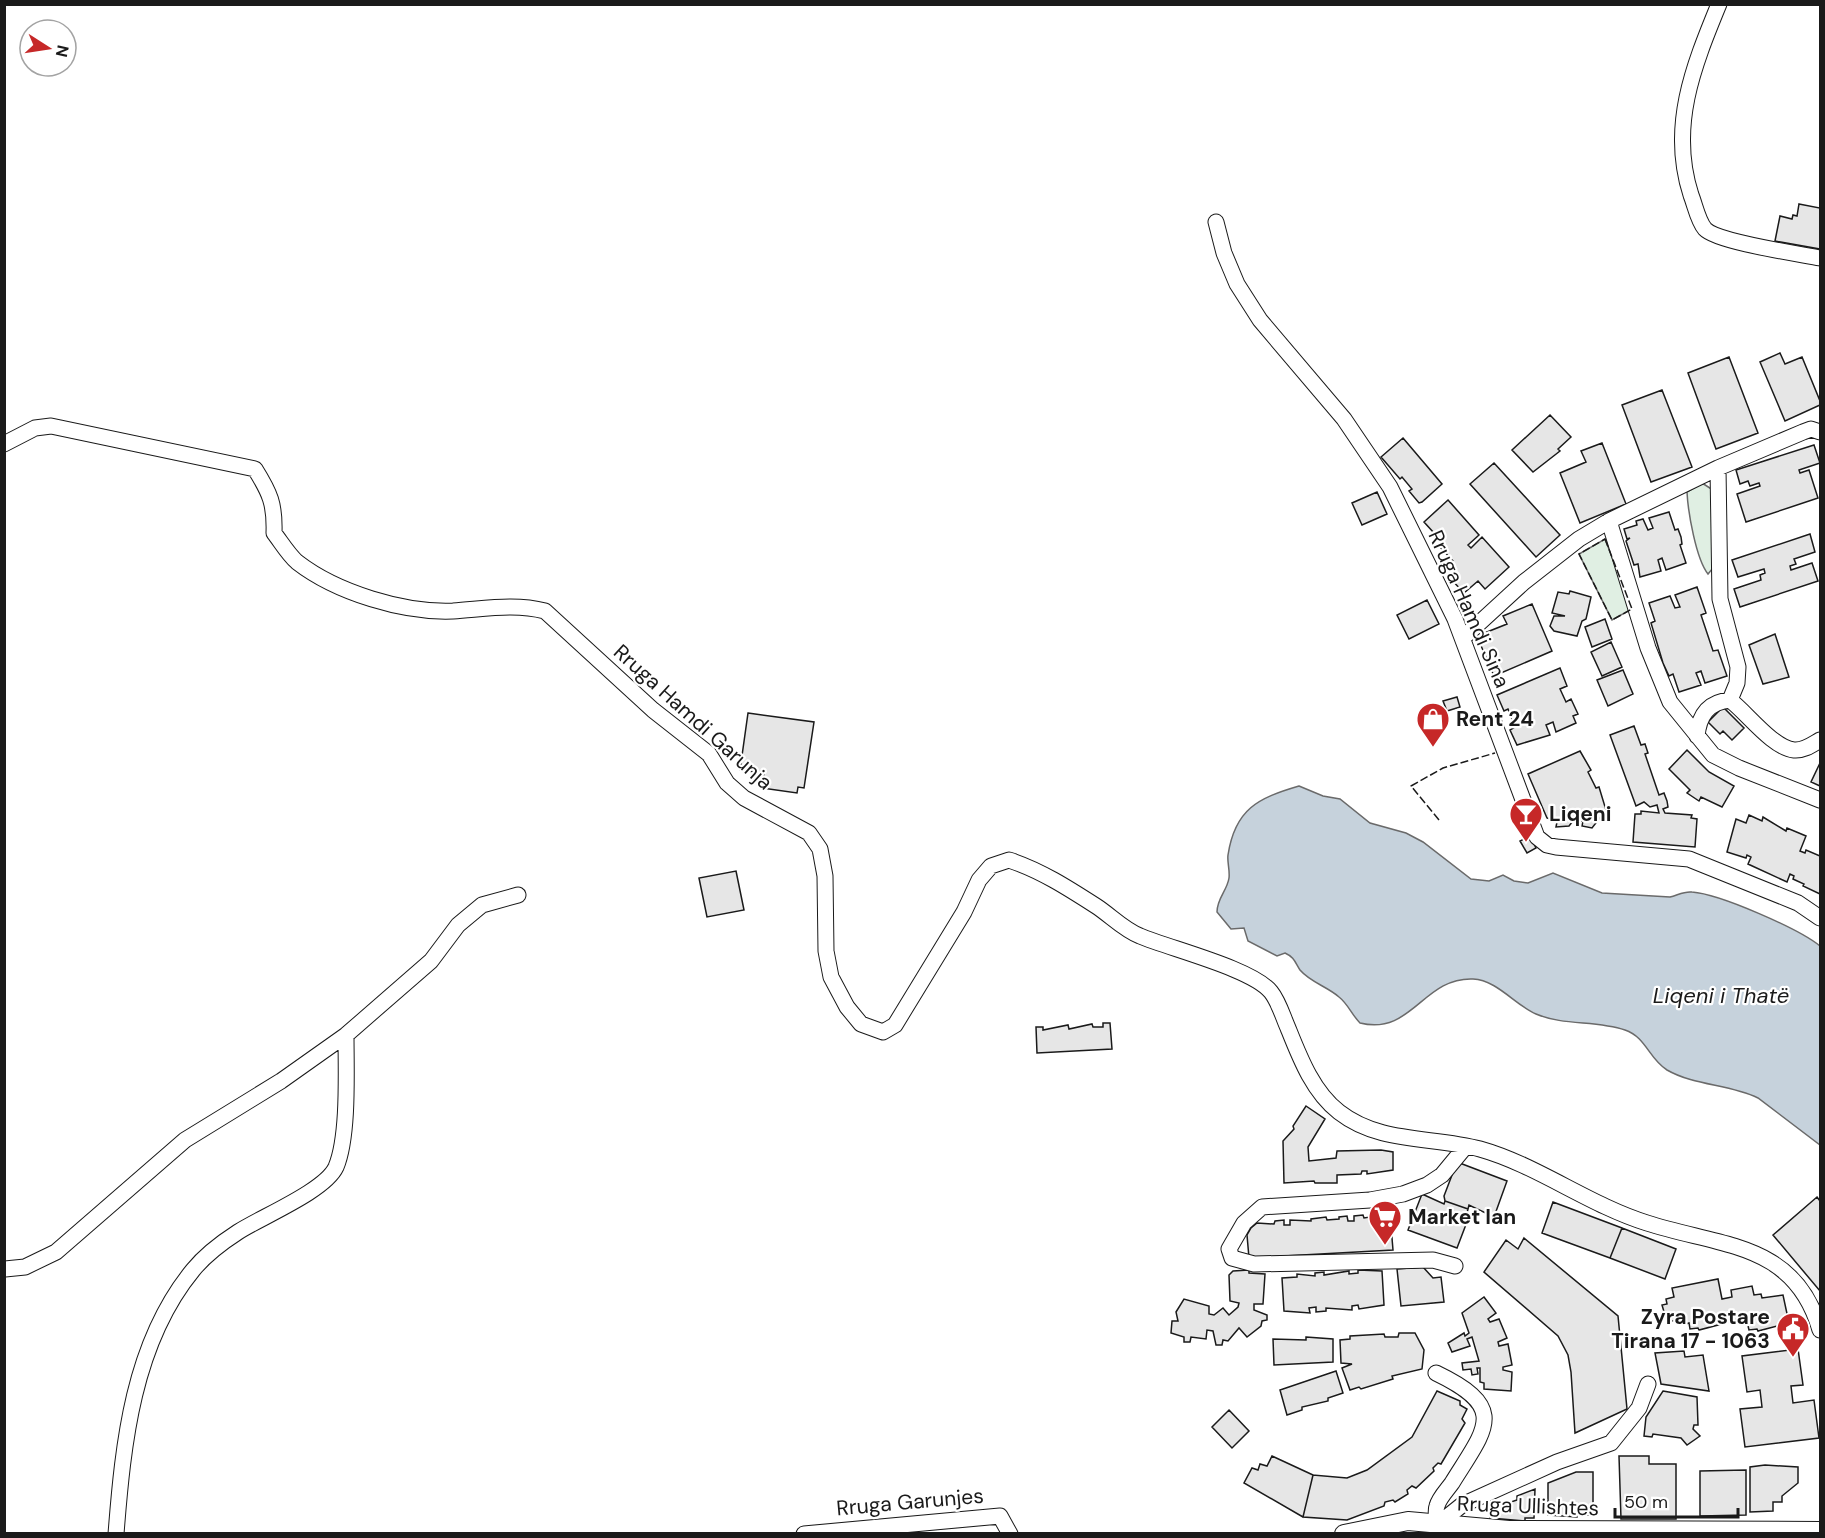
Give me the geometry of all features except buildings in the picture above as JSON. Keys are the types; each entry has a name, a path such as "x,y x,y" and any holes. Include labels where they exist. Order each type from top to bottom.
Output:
{"street":[{"path":"1719,4 1704,40 1683,107 1681,124 1688,185 1696,210 1706,230 1722,237 1821,258"},
{"name":"Rruga Hamdi Sina","path":"1216,222 1224,253 1237,284 1260,320 1344,419 1390,487 1463,638 1532,825 1542,841 1556,847 1689,859 1798,903 1821,918"},
{"name":"Rruga Hamdi Garunja","path":"4,444 36,428 51,426 255,469 267,487 275,508 274,533 296,561 321,577 396,607 452,611 527,606 545,612 560,622 653,710 709,754 727,783 744,798 809,833 820,849 825,876 826,951 831,976 847,1007 861,1024 872,1030 883,1032 895,1025 953,931 979,880 991,866 1009,860 1054,880 1137,935 1250,976 1271,992 1319,1092 1338,1112 1355,1122 1386,1135 1482,1150 1617,1212 1647,1223 1734,1246 1772,1262 1795,1278 1808,1295 1821,1330"},
{"path":"1463,638 1565,548 1609,521 1718,468 1803,432 1811,429 1821,432"},
{"path":"1718,468 1720,599 1738,667 1737,682 1730,700"},
{"path":"1609,521 1652,659 1670,702 1713,755 1739,768 1821,800"},
{"path":"1696,736 1698,722 1709,707 1719,701 1730,700 1782,747 1795,750 1806,748 1821,740"},
{"path":"5,1269 25,1267 56,1252 185,1140 281,1081 346,1035 431,961 458,925 482,905 518,895"},
{"path":"116,1533 127,1437 137,1385 152,1337 191,1272 207,1253 239,1231 298,1198 328,1177 336,1168 342,1129 346,1035"},
{"path":"1455,1266 1433,1260 1254,1264 1232,1258 1229,1249 1244,1223 1262,1207 1370,1200 1403,1194 1427,1185 1442,1175 1466,1146"},
{"path":"1436,1373 1454,1382 1480,1403 1484,1411 1485,1427 1437,1506 1437,1525"},
{"path":"1437,1525 1462,1505 1557,1462 1611,1443 1639,1408 1648,1384"},
{"name":"Rruga Garunjes","path":"804,1533 1000,1516 1010,1533"},
{"name":"Rruga Ullishtes","path":"1344,1533 1408,1521 1521,1530 1821,1531"}],"green space":[{"path":"1702,483 1713,490 1713,568 1708,574 1696,547 1687,492"},
{"path":"1605,539 1632,609 1612,620 1579,554"}],"water":[{"name":"Liqeni i Thatë","path":"1299,786 1323,796 1340,799 1370,823 1406,833 1423,842 1471,879 1489,881 1503,875 1514,881 1528,883 1553,873 1602,893 1670,897 1689,892 1705,894 1759,913 1810,939 1820,946 1820,1145 1758,1098 1747,1093 1689,1079 1667,1070 1632,1033 1603,1025 1547,1018 1528,1010 1498,988 1482,980 1456,981 1442,987 1393,1021 1378,1025 1360,1023 1335,993 1304,974 1290,956 1285,953 1277,956 1248,941 1244,928 1231,929 1217,912 1229,878 1228,858 1236,826 1243,816 1260,801"}],"fence":[{"path":"1605,539 1632,609 1612,620 1579,554 1605,539"},
{"path":"1439,820 1411,786 1443,768 1495,753"}],"place":[{"name":"Rent 24","path":"1433,748"},
{"name":"Liqeni","path":"1526,843"},
{"name":"Market Ian","path":"1385,1246"},
{"name":"Zyra Postare Tirana 17 - 1063","path":"1793,1358"}]}
